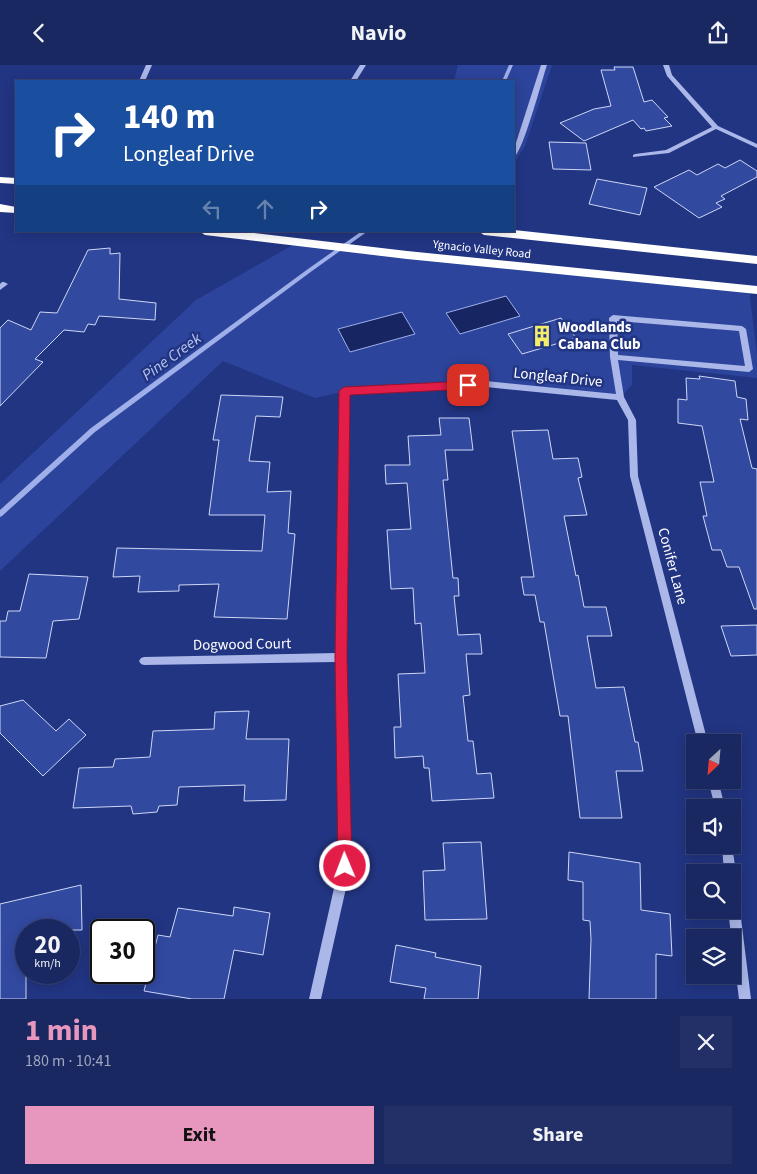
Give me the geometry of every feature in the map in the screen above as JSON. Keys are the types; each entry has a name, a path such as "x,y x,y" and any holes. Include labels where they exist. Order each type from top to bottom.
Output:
{"highway":[{"path":"0,180 15,181"},
{"path":"0,208 15,210"},
{"name":"Ygnacio Valley Road","path":"213,232 407,255 757,290"},
{"name":"Ygnacio Valley Road","path":"493,232 757,260"}],"street":[{"path":"142,80 149,65"},
{"path":"354,80 363,65"},
{"path":"515,153 544,65"},
{"path":"666,65 669,75 716,127 757,147"},
{"path":"635,156 667,152 716,127"},
{"name":"Conifer Lane","path":"614,357 749,369 742,329 613,318 614,357 620,397 632,421 634,476 701,734"},
{"name":"Longleaf Drive","path":"341,657 344,391 486,384 620,397"},
{"path":"315,999 345,866 341,657"},
{"name":"Dogwood Court","path":"144,661 341,657"},
{"path":"735,919 745,999"}],"shaded area":[{"path":"458,65 552,65 525,146 515,161 515,80 454,80"},
{"path":"298,242 749,289 757,355 757,378 632,365 632,385 620,397 486,384 345,391 315,398 223,361 0,571 0,484 196,300"},
{"path":"506,296 520,316 460,334 446,313"},
{"path":"402,312 415,334 350,352 338,329"}],"building":[{"path":"614,67 633,67 644,102 652,100 668,117 664,118 672,126 646,131 644,128 641,129 633,120 584,141 560,123 594,109 611,106 601,70 615,70"},
{"path":"549,142 586,143 591,170 553,169"},
{"path":"740,160 757,171 757,177 721,196 725,199 716,203 722,207 699,218 654,187 689,170 697,175 718,164 725,168"},
{"path":"597,179 647,188 640,215 589,204"},
{"path":"110,248 110,254 120,253 119,299 156,303 155,320 99,316 95,325 88,324 84,332 64,330 35,359 43,362 0,406 0,328 8,320 31,330 40,312 57,313 88,250"},
{"name":"Woodlands Cabana Club","path":"561,318 576,338 522,354 508,334"},
{"path":"699,376 735,381 737,397 746,399 748,420 740,419 752,468 757,469 757,609 754,609 739,567 727,567 721,550 712,550 703,516 707,516 700,482 714,482 702,426 678,423 678,399 687,400 686,378 700,379"},
{"path":"221,395 283,397 280,417 256,416 249,461 270,462 267,492 291,491 288,533 295,534 287,619 214,617 219,584 179,585 179,591 138,592 140,576 113,577 117,548 262,551 265,515 209,515 219,440 213,440"},
{"path":"439,418 469,418 473,450 445,450 448,480 443,480 453,578 458,578 459,596 454,596 458,635 480,634 482,654 466,654 470,695 463,696 468,741 473,741 477,774 491,773 494,798 432,801 429,768 424,768 423,756 395,758 394,727 401,727 398,674 425,673 421,623 415,624 413,588 391,589 387,530 411,529 407,483 386,484 385,465 410,465 408,436 441,435"},
{"path":"548,430 553,459 578,458 582,477 578,478 587,515 564,516 584,607 606,607 612,636 587,636 596,688 624,687 635,742 638,742 643,771 616,771 622,818 580,818 568,716 560,716 544,622 540,622 535,595 524,595 521,577 534,577 512,431"},
{"path":"29,574 88,577 79,619 53,621 46,658 0,657 0,621 6,621 8,611 20,611"},
{"path":"757,625 757,655 731,656 721,626"},
{"path":"23,700 56,731 69,719 86,735 43,776 0,733 0,706"},
{"path":"249,711 246,739 289,739 286,800 244,801 245,785 179,787 177,805 159,806 157,812 133,814 131,806 73,808 79,768 113,767 115,759 150,757 153,731 214,729 215,712"},
{"path":"481,842 487,919 425,920 423,871 445,870 443,843"},
{"path":"569,852 640,863 641,910 670,914 672,956 656,954 656,999 589,999 590,921 583,920 583,882 568,880"},
{"path":"81,885 82,930 80,930 80,919 15,919 15,984 26,984 26,999 0,999 0,904"},
{"path":"234,907 270,913 263,955 234,950 224,999 192,999 144,991 146,984 155,984 155,947 158,935 170,937 178,908 233,916"},
{"path":"396,945 436,953 435,957 481,966 478,999 424,999 426,988 390,982"}],"waterway":[{"name":"Pine Creek","path":"504,80 511,65"},
{"name":"Pine Creek","path":"0,514 93,430 365,232"}],"place":[{"name":"Woodlands Cabana Club","path":"542,336"}],"route":[{"path":"345,866 341,657 344,391 468,385"}]}
